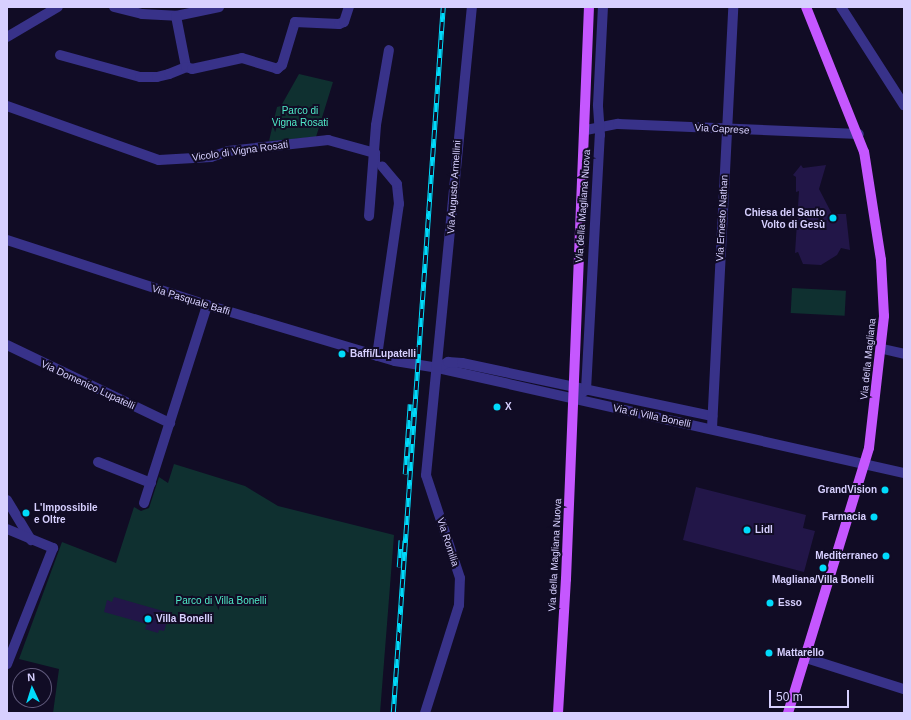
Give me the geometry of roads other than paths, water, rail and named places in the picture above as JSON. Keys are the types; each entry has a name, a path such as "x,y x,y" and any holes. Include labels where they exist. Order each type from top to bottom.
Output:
{"main road":[{"name":"Via della Magliana Nuova","path":"558,713 567,572 572,399 586,130 589,7"},
{"name":"Via della Magliana","path":"788,713 865,462 883,348 881,260 868,173 859,134 806,7"}],"street":[{"path":"7,37 58,7"},
{"path":"114,7 142,14 176,16 219,7"},
{"path":"60,55 140,76 157,77 186,67 192,69 242,58 277,69 282,65 295,22 339,24 344,22 349,7"},
{"name":"Via Augusto Armellini","path":"438,368 460,110 472,7"},
{"name":"Via della Magliana Nuova","path":"586,390 600,126 598,106 603,7"},
{"name":"Via Ernesto Nathan","path":"712,428 733,7"},
{"path":"841,7 904,105"},
{"path":"176,16 186,67"},
{"path":"369,216 377,161 389,50"},
{"name":"Vicolo di Vigna Rosati","path":"7,106 159,160 211,157 228,151 321,140 377,161"},
{"name":"Via Caprese","path":"586,130 600,126 618,124 726,130 859,134"},
{"path":"377,161 397,184 400,204 377,356"},
{"name":"Via Pasquale Baffi","path":"7,240 207,305 377,356"},
{"path":"144,503 207,305"},
{"name":"Via Domenico Lupatelli","path":"7,344 170,423"},
{"path":"883,348 904,354"},
{"name":"Via di Villa Bonelli","path":"377,356 712,428 865,462 904,473"},
{"name":"Via di Villa Bonelli","path":"438,368 444,363 458,362 712,416"},
{"name":"Via Romilia","path":"425,713 459,605 460,578 426,475 438,368"},
{"path":"572,399 586,390"},
{"path":"98,462 151,483"},
{"path":"7,500 31,540"},
{"path":"7,529 53,548 7,662"},
{"path":"806,658 904,689"}],"railway":[{"path":"393,713 443,7"},
{"path":"405,474 410,404"},
{"path":"399,567 401,540"}],"place":[{"name":"Chiesa del Santo Volto di Gesù","path":"833,218"},
{"name":"Baffi/Lupatelli","path":"342,354"},
{"name":"X","path":"497,407"},
{"name":"GrandVision","path":"885,490"},
{"name":"L'Impossibile e Oltre","path":"26,513"},
{"name":"Farmacia","path":"874,517"},
{"name":"Lidl","path":"747,530"},
{"name":"Mediterraneo","path":"886,556"},
{"name":"Magliana/Villa Bonelli","path":"823,568"},
{"name":"Esso","path":"770,603"},
{"name":"Villa Bonelli","path":"148,619"},
{"name":"Mattarello","path":"769,653"}],"park label":[{"name":"Parco di Vigna Rosati","path":"300,116"},
{"name":"Parco di Villa Bonelli","path":"221,601"}]}
